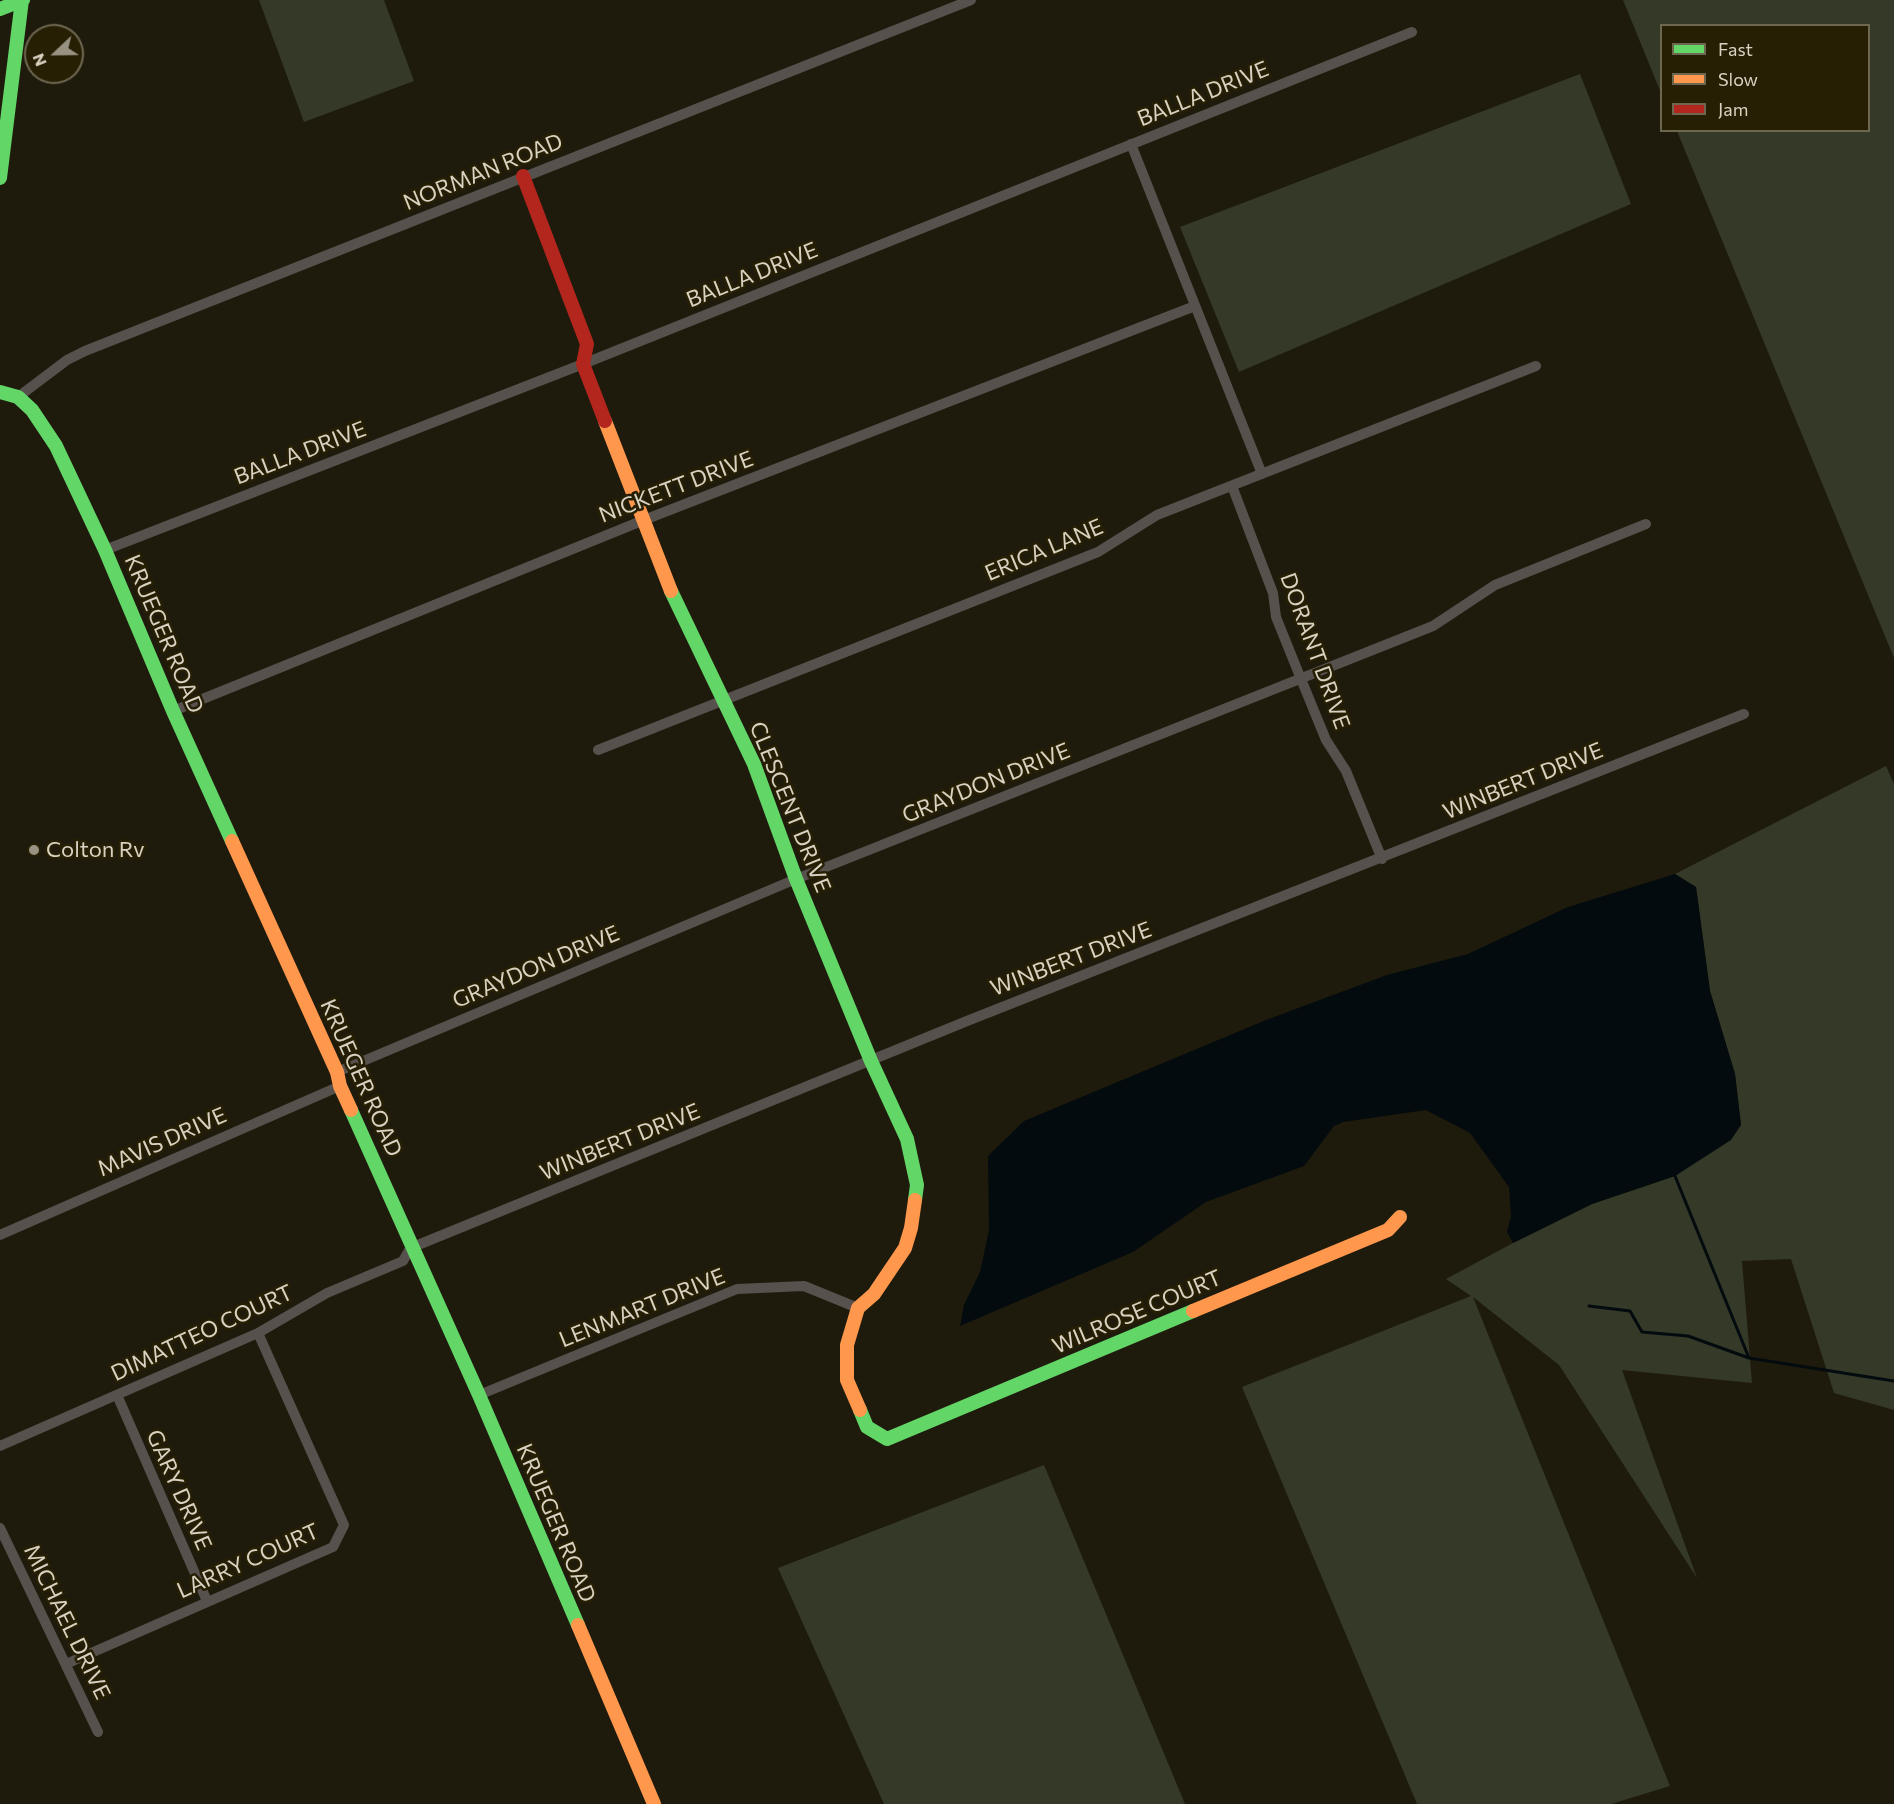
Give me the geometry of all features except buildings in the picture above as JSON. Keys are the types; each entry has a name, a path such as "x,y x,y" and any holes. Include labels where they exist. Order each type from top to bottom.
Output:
{"street":[{"path":"0,9 22,0 0,178"},
{"name":"NORMAN ROAD","path":"18,397 67,360 85,351 971,0"},
{"name":"BALLA DRIVE","path":"105,550 583,364 1412,32"},
{"path":"1131,144 1262,474"},
{"name":"CLESCENT DRIVE","path":"523,176 587,344 583,364 675,602 754,764 796,879 871,1061 907,1138 917,1185 913,1218 904,1248 874,1294 858,1308 847,1345 847,1380 867,1426 887,1439"},
{"name":"NICKETT DRIVE","path":"173,711 644,520 1195,306"},
{"name":"ERICA LANE","path":"598,750 1098,552 1157,515 1536,366"},
{"path":"0,392 18,397"},
{"name":"KRUEGER ROAD","path":"18,397 32,410 56,446 105,550 173,711 413,1246 654,1804"},
{"name":"DORANT DRIVE","path":"1232,486 1273,593 1276,617 1326,740 1346,771 1382,859"},
{"name":"GRAYDON DRIVE","path":"339,1079 796,879 1433,626 1495,585 1646,524"},
{"name":"WINBERT DRIVE","path":"413,1246 978,1017 1744,714"},
{"name":"MAVIS DRIVE","path":"0,1234 339,1079"},
{"name":"WILROSE COURT","path":"887,1439 1388,1230 1400,1217"},
{"name":"DIMATTEO COURT","path":"0,1446 258,1333 327,1293 403,1261 413,1246"},
{"name":"LENMART DRIVE","path":"478,1395 737,1289 804,1286 858,1308"},
{"name":"LARRY COURT","path":"66,1664 333,1547 344,1526 258,1333"},
{"name":"GARY DRIVE","path":"117,1395 207,1601"},
{"name":"MICHAEL DRIVE","path":"0,1528 98,1732"}],"green space":[{"path":"259,0 384,0 414,81 304,122"},
{"path":"1623,0 1894,0 1894,658 1677,132 1870,132 1870,24 1660,24 1660,91"},
{"path":"1580,74 1631,204 1239,372 1180,227"},
{"path":"1886,766 1894,784 1894,1410 1834,1393 1791,1259 1742,1261 1752,1383 1622,1370 1697,1578 1559,1365 1473,1297 1670,1786 1611,1804 1417,1804 1242,1387 1471,1296 1446,1279 1592,1204 1675,1176 1741,1125 1735,1074 1710,991 1696,887 1675,874"},
{"path":"1044,1465 1185,1804 884,1804 778,1568"}],"shaded area":[{"path":"1675,874 1696,887 1710,991 1735,1074 1741,1125 1731,1140 1675,1176 1592,1204 1513,1243 1507,1232 1511,1216 1509,1187 1470,1133 1426,1110 1343,1122 1334,1126 1304,1166 1206,1202 1133,1252 960,1326 964,1305 980,1272 989,1230 988,1156 1024,1121 1266,1020 1387,975 1468,954 1568,907"}],"waterway":[{"path":"1675,1176 1749,1358"},
{"path":"1589,1306 1630,1311 1642,1332 1688,1336 1749,1358 1894,1381"}],"traffic: fast":[{"path":"0,178 22,0"},
{"path":"0,9 23,0"},
{"path":"0,392 18,397 32,410 56,446 105,550 173,711 232,841"},
{"path":"671,591 754,764 796,879 871,1061 907,1139 917,1185 915,1200"},
{"path":"351,1110 479,1395 578,1625"},
{"path":"860,1410 867,1427 887,1439 1193,1311"}],"traffic: slow":[{"path":"605,421 671,591"},
{"path":"232,841 337,1072 340,1086 351,1110"},
{"path":"860,1410 847,1380 847,1345 858,1308 874,1294 905,1248 915,1200"},
{"path":"1193,1311 1388,1230 1400,1217"},
{"path":"578,1625 654,1804"}],"traffic: jam":[{"path":"523,176 587,344 583,364 605,421"}],"place":[{"name":"Colton Rv","path":"34,850"}]}
